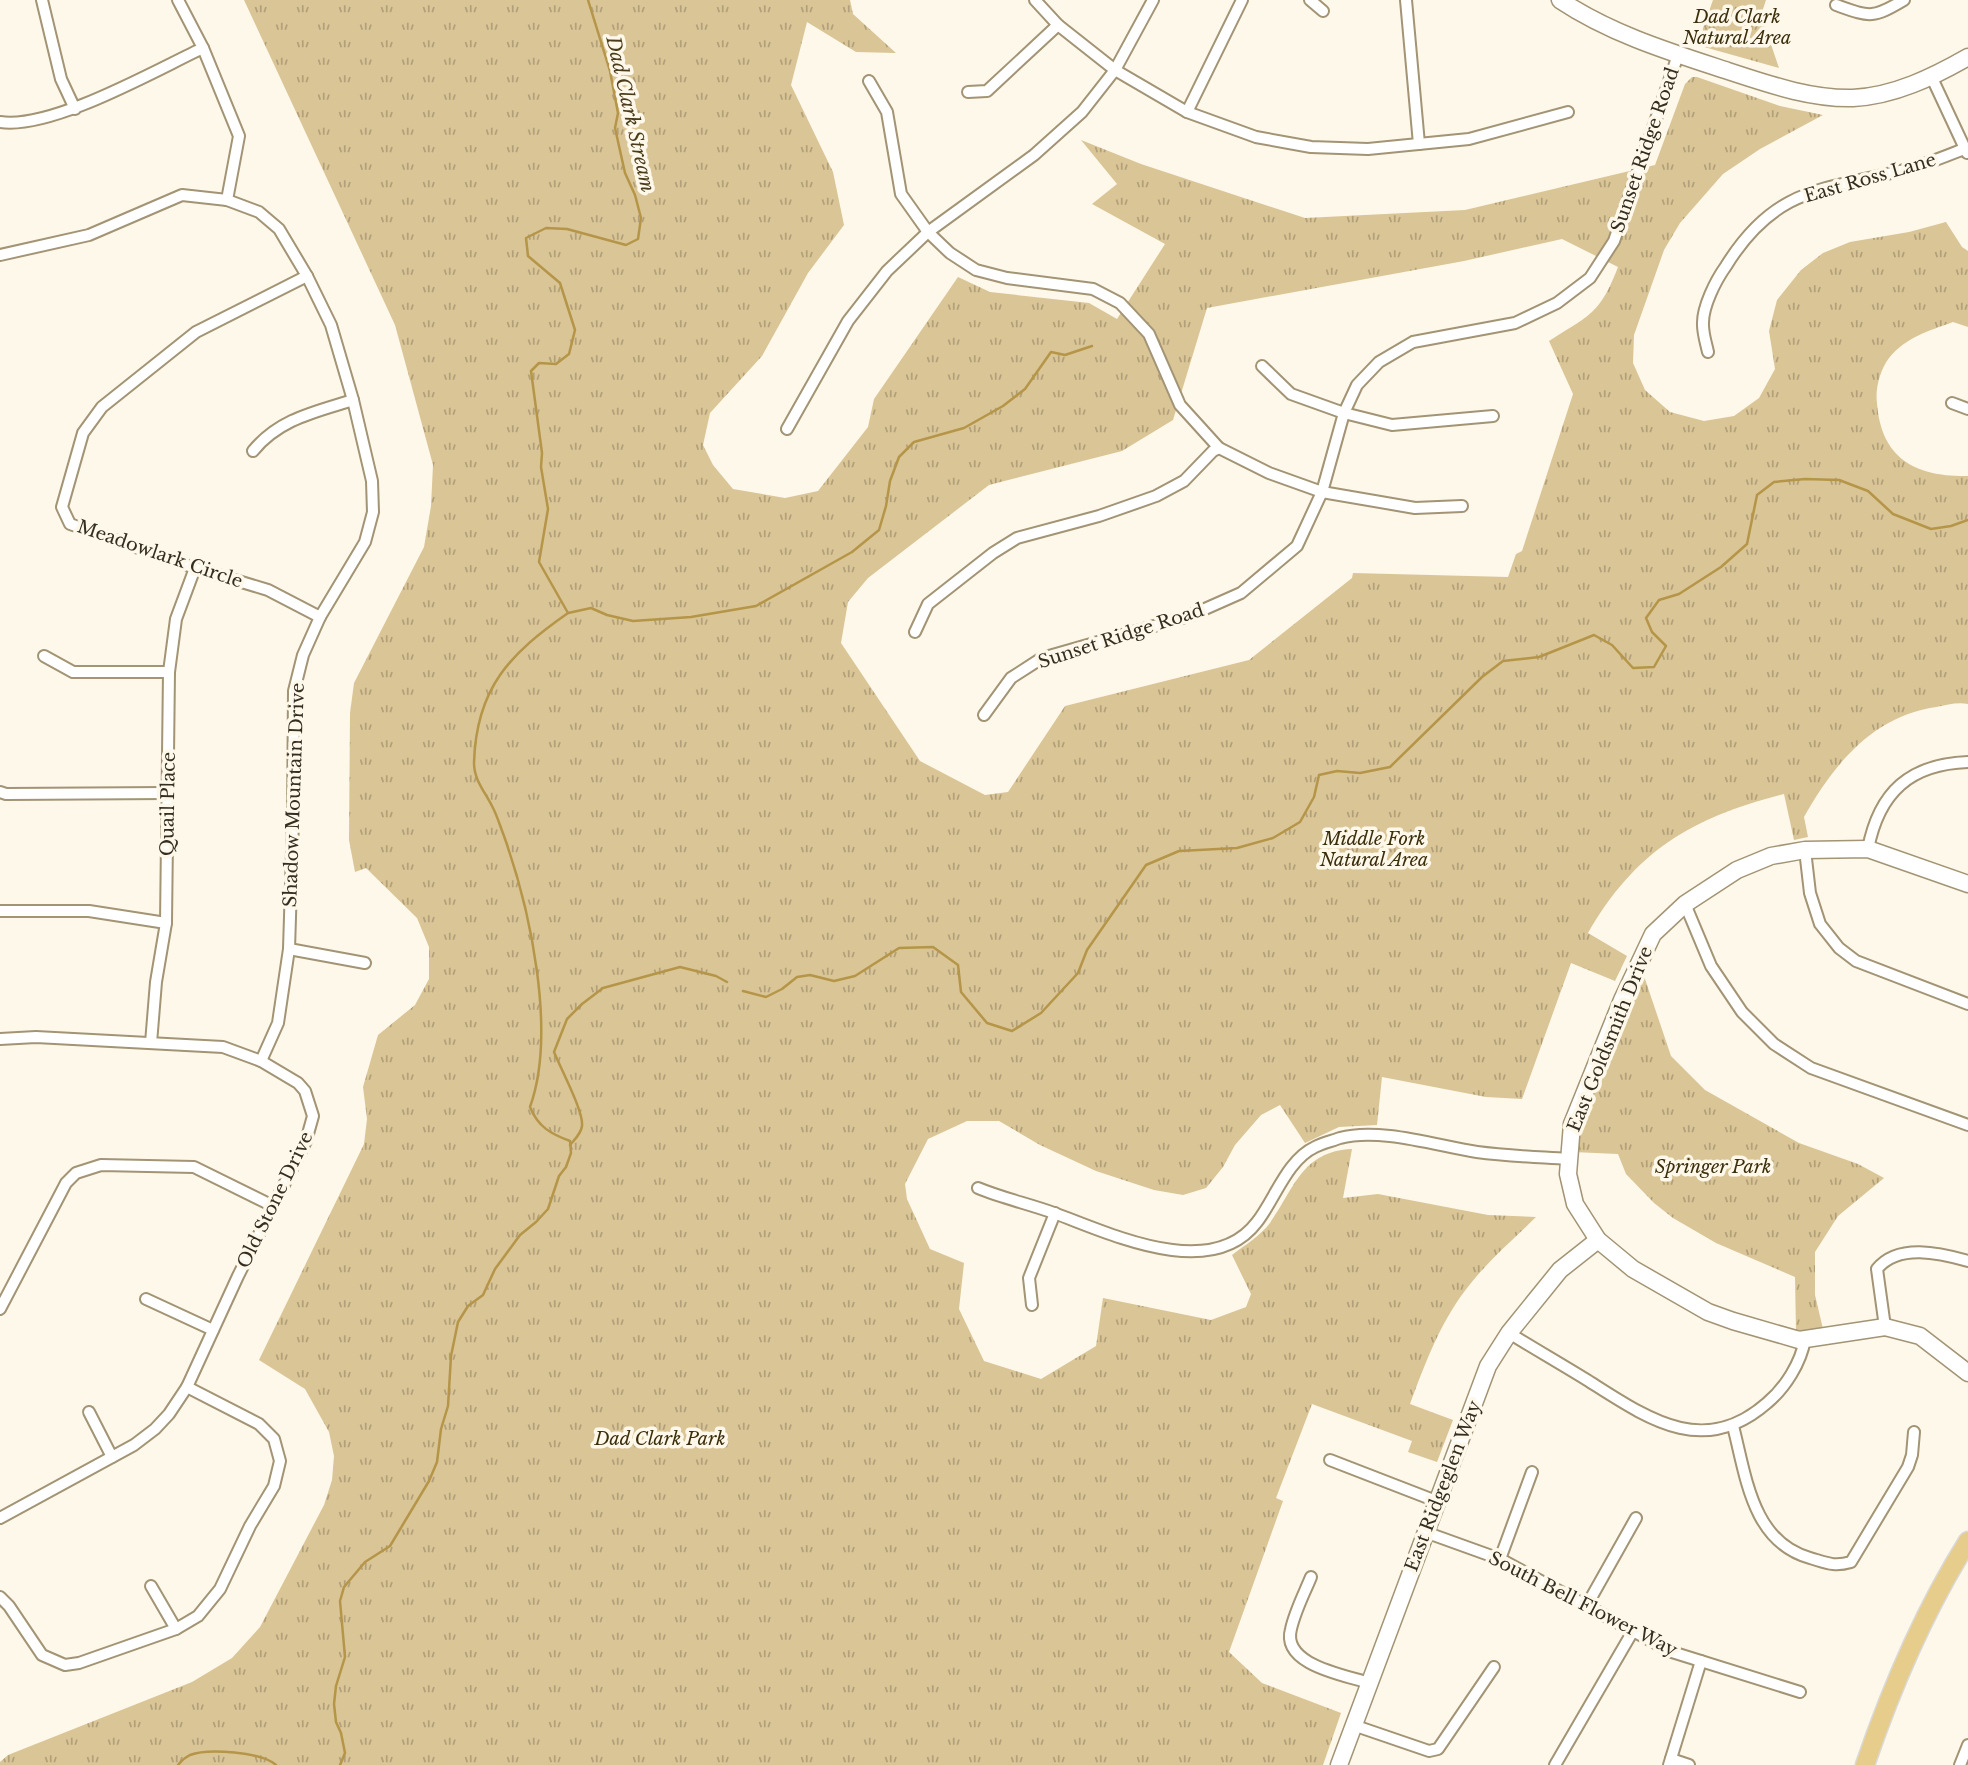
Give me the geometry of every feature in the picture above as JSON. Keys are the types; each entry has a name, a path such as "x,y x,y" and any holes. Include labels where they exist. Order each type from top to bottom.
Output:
{"main road":[{"path":"1865,1765 1884,1708 1906,1658 1947,1575 1968,1541"}],"street":[{"path":"43,0 61,79 75,109"},
{"path":"178,0 203,48 239,136 227,200"},
{"path":"1035,0 1058,25 1115,70 1187,112 1256,137 1311,147 1368,149 1469,139 1568,112"},
{"path":"787,429 848,321 887,271 928,232 1052,139 1082,112 1115,70 1153,0"},
{"path":"1187,112 1241,0"},
{"path":"1310,0 1323,11"},
{"path":"1406,0 1419,144"},
{"path":"1560,0 1609,28 1678,55 1784,88 1830,97 1877,95 1932,78 1968,57"},
{"path":"1836,5 1860,13 1880,14 1904,0"},
{"path":"968,92 988,91 1058,25"},
{"path":"0,122 15,124 75,109 203,48"},
{"name":"Sunset Ridge Road","path":"984,715 1011,678 1042,658 1189,616 1241,593 1297,546 1322,492 1344,413 1357,385 1379,362 1413,342 1515,323 1558,303 1590,278 1614,241 1678,55"},
{"path":"1932,78 1966,152"},
{"path":"869,81 887,111 901,194 928,232 950,253 976,270 1007,278 1093,289 1120,303 1149,334 1180,405 1219,448 1269,473 1322,492 1415,508 1462,506"},
{"name":"East Ross Lane","path":"1708,352 1702,323 1714,284 1736,249 1761,219 1805,193 1847,181 1910,169 1966,152"},
{"name":"Shadow Mountain Drive","path":"0,255 89,235 183,195 227,200 259,212 279,229 307,276 331,325 353,400 372,481 373,512 365,542 320,617 303,655 294,691 289,949 278,1023 261,1061"},
{"name":"Meadowlark Circle","path":"307,276 196,332 102,407 83,433 62,507 70,524 195,568 268,590 320,617"},
{"path":"1262,366 1291,394 1344,413 1392,425 1493,416"},
{"path":"253,451 265,435 290,420 353,400"},
{"path":"1952,403 1968,409"},
{"path":"915,632 928,604 992,553 1017,538 1099,516 1156,495 1184,481 1219,448"},
{"name":"Quail Place","path":"152,1043 156,982 166,923 169,672 176,619 195,568"},
{"path":"44,656 73,672 169,672"},
{"path":"1968,762 1947,763 1927,769 1903,782 1884,802 1872,826 1868,849 1968,884"},
{"path":"0,792 168,793"},
{"name":"East Goldsmith Drive","path":"1868,849 1805,850 1771,856 1737,870 1685,904 1653,934 1572,1124 1568,1174 1575,1204 1598,1240 1633,1269 1708,1312 1799,1340 1885,1326 1920,1336 1968,1373"},
{"path":"1805,850 1810,893 1820,924 1839,948 1856,961 1968,1004"},
{"path":"1685,904 1711,966 1742,1012 1774,1044 1811,1068 1968,1125"},
{"path":"0,911 89,911 166,923"},
{"path":"289,949 365,962"},
{"name":"Old Stone Drive","path":"0,1039 36,1037 223,1047 261,1061 298,1083 306,1091 313,1116 306,1141 178,1402 155,1429 112,1457 0,1516"},
{"path":"978,1188 1055,1213 1139,1245 1178,1251 1206,1251 1232,1243 1256,1225 1295,1164 1314,1147 1344,1137 1388,1136 1480,1152 1568,1159"},
{"path":"0,1309 66,1183 76,1173 101,1165 194,1167 273,1206"},
{"path":"1032,1305 1029,1278 1055,1213"},
{"name":"East Ridgeglen Way","path":"1339,1765 1488,1366 1509,1333 1560,1270 1598,1240"},
{"path":"1885,1326 1877,1269 1884,1259 1924,1252 1968,1261"},
{"path":"146,1299 213,1330"},
{"path":"1509,1333 1640,1413 1676,1428 1689,1430 1732,1426 1756,1413 1787,1381 1797,1363 1805,1339"},
{"path":"0,1597 42,1655 65,1665 79,1663 176,1629 198,1616 220,1589 250,1526 274,1486 280,1461 274,1439 259,1424 187,1387"},
{"path":"89,1412 112,1457"},
{"path":"1732,1426 1754,1508 1766,1528 1797,1555 1836,1566 1851,1562 1908,1467 1914,1432"},
{"path":"1330,1460 1436,1501"},
{"path":"1500,1559 1532,1472"},
{"path":"1587,1605 1636,1518"},
{"name":"South Bell Flower Way","path":"1425,1532 1500,1559 1672,1652 1800,1692"},
{"path":"1311,1577 1290,1632 1292,1648 1303,1662 1369,1683"},
{"path":"151,1586 176,1629"},
{"path":"1555,1765 1633,1631"},
{"path":"1689,1765 1670,1762 1702,1661"},
{"path":"1353,1725 1429,1751 1438,1749 1494,1667"},
{"path":"1960,1765 1965,1741"}],"green space":[{"name":"Dad Clark Park","path":"244,0 850,0 853,14 896,53 856,52 807,22 791,85 833,172 844,225 808,273 762,356 710,413 703,445 713,465 733,489 785,498 818,491 868,427 874,399 958,277 990,292 1089,303 1117,319 1165,244 1092,204 1117,184 1081,140 1141,164 1305,218 1465,210 1655,165 1685,84 1692,77 1780,106 1823,115 1760,149 1723,174 1680,223 1664,250 1634,335 1633,363 1645,390 1670,412 1704,421 1734,416 1759,398 1775,369 1769,331 1777,300 1801,270 1823,253 1850,242 1909,232 1946,222 1962,247 1968,251 1968,327 1953,322 1903,345 1883,368 1877,398 1880,422 1886,438 1904,461 1932,473 1968,476 1968,704 1952,704 1913,712 1874,732 1842,761 1816,797 1804,817 1808,837 1794,840 1784,794 1751,803 1695,826 1647,859 1606,904 1588,933 1627,956 1615,981 1571,963 1522,1099 1486,1097 1382,1077 1377,1125 1339,1127 1305,1143 1280,1105 1261,1115 1235,1145 1223,1167 1206,1188 1183,1195 1154,1190 1096,1171 1040,1145 999,1121 967,1121 928,1139 905,1184 907,1199 930,1249 964,1263 959,1309 984,1361 1041,1379 1096,1346 1103,1298 1211,1320 1246,1307 1251,1294 1232,1255 1266,1228 1293,1185 1310,1164 1335,1151 1352,1149 1343,1198 1378,1194 1488,1215 1536,1217 1486,1266 1461,1296 1443,1325 1422,1372 1410,1404 1453,1420 1437,1462 1408,1452 1412,1441 1312,1404 1276,1498 1283,1501 1229,1652 1262,1683 1341,1713 1323,1765 0,1765 8,1755 192,1682 232,1658 260,1627 324,1505 332,1480 334,1456 329,1432 305,1389 259,1360 364,1144 367,1119 363,1087 378,1035 415,1005 429,979 429,947 417,918 366,868 355,872 349,840 350,713 354,683 424,547 431,506 433,465 395,325","holes":["1562,239 1618,267 1612,283 1592,312 1549,341 1573,394 1522,551 1516,554 1508,577 1353,573 1352,578 1249,660 1065,706 1008,792 985,795 920,761 841,643 848,602 868,578 989,485 1122,451 1173,420 1207,308 1464,261"]},
{"name":"Dad Clark Natural Area","path":"1713,0 1766,0 1761,15 1779,68 1697,45"},
{"name":"Springer Park","path":"1643,973 1671,1056 1705,1090 1799,1143 1858,1164 1884,1178 1838,1216 1815,1252 1815,1295 1823,1329 1796,1332 1795,1277 1716,1243 1673,1218 1626,1174 1618,1154 1573,1152 1632,993"}],"waterway":[{"name":"Dad Clark Stream","path":"340,1765 345,1753 334,1704 336,1686 345,1657 340,1601 344,1587 365,1562 390,1546 429,1481 437,1462 441,1429 448,1406 451,1356 458,1322 468,1306 483,1295 495,1269 520,1235 548,1209 559,1176 571,1153 570,1141 546,1129 530,1107 538,1077 541,1043 537,971 531,934 514,866 495,813 478,780 474,763 476,736 482,713 500,674 530,643 568,613 539,562 548,509 531,371 539,363 556,364 569,354 575,330 560,283 528,256 526,238 546,228 567,229 626,245 638,239 641,218 625,173 615,128 618,113 610,71 588,0"},
{"path":"568,613 591,608 633,621 691,617 756,606 852,552 879,530 890,481 899,457 914,442 964,428 1003,406 1025,389 1051,352 1065,355 1092,346"},
{"path":"743,991 766,997 797,977 810,975 834,981 855,976 899,948 933,947 958,965 961,992 987,1023 1012,1031 1041,1013 1078,973 1087,950 1146,865 1179,851 1237,848 1273,838 1300,822 1314,797 1319,775 1337,771 1360,773 1390,767 1482,677 1503,661 1539,657 1594,635 1612,645 1633,668 1654,667 1666,646 1652,632 1646,618 1659,600 1679,594 1721,567 1747,544 1757,495 1774,482 1839,480 1868,491 1893,514 1931,529 1968,520"},
{"path":"570,1145 580,1132 582,1119 554,1052 567,1019 603,988 680,967 716,976 727,982"},
{"name":"Dad Clark Stream","path":"178,1765 190,1755 209,1752 247,1754 276,1765"}],"park label":[{"name":"Middle Fork Natural Area","path":"1374,849"}]}
